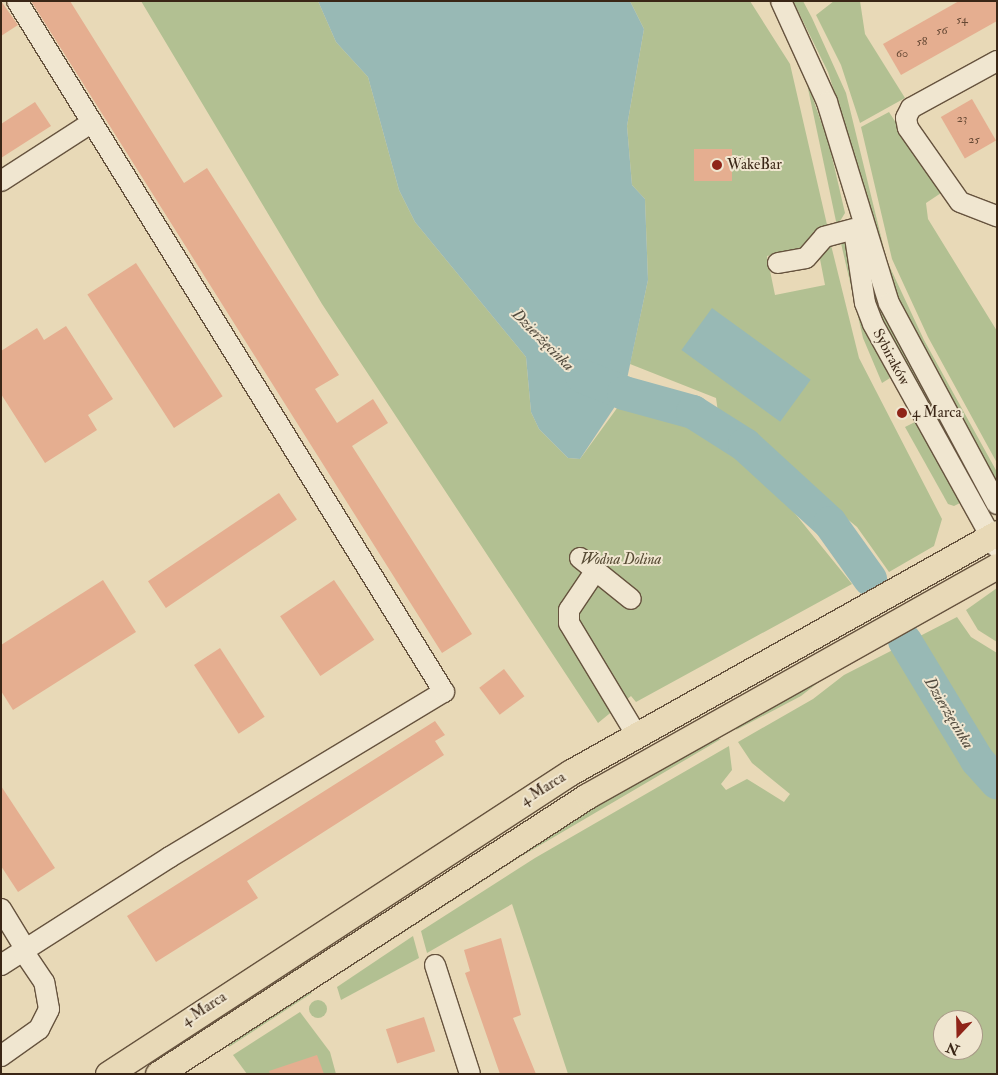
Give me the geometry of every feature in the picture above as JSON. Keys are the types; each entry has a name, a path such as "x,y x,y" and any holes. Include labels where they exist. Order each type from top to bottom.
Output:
{"main road":[{"name":"4 Marca","path":"108,1074 471,833 636,734 995,540"},
{"name":"4 Marca","path":"158,1074 550,818 997,566"}],"street":[{"path":"1,965 444,692 17,1"},
{"name":"Sybiraków","path":"782,1 818,78 875,266 902,332 997,504"},
{"path":"997,61 911,108 906,118 908,128 960,202 997,216"},
{"path":"1,181 91,123"},
{"name":"Sybiraków","path":"848,176 865,304 873,324 995,540"},
{"path":"778,264 806,258 824,237 854,229"},
{"path":"631,599 588,564 569,610 569,623 636,734"},
{"path":"1,909 44,982 49,1009 39,1029 1,1056"},
{"path":"435,965 470,1074"}],"green space":[{"name":"Wodna Dolina","path":"141,1 318,1 336,42 368,77 399,190 415,222 526,357 531,412 539,429 568,458 580,459 620,404 685,422 763,474 852,584 636,702 631,696 598,723 322,304"},
{"path":"630,1 750,1 790,64 828,229 799,250 767,256 775,295 825,285 819,254 830,241 859,358 942,519 934,546 889,572 857,527 718,412 716,398 630,364 648,280 645,199 632,185 627,126 644,29"},
{"path":"793,1 803,1 846,93 887,261 924,340 997,472 997,482 916,345 873,240 849,138 828,72"},
{"path":"834,1 860,1 865,34 905,98 860,123 841,65 816,15"},
{"path":"806,79 829,144 845,213 837,226"},
{"path":"889,112 941,193 926,203 928,219 997,331 997,463 928,337 892,259 861,127"},
{"path":"840,239 848,243 863,323 890,378 882,383 863,338"},
{"path":"873,281 982,491 977,494 876,316 869,282"},
{"path":"915,422 960,503 954,506 948,504 905,427"},
{"path":"997,588 997,642 978,630 966,610"},
{"path":"957,617 971,637 997,653 997,1074 568,1074 512,904 427,953 421,931 535,858 729,746 732,770 721,784 726,790 747,779 784,802 790,794 752,763 738,742 813,699 844,675"},
{"path":"838,667 801,696 736,730 740,723"},
{"path":"709,738 721,739 520,857 336,976 339,967 514,852"},
{"path":"413,936 419,958 341,1000 337,987"},
{"path":"303,990 312,993 229,1047 229,1039"},
{"path":"314,1000 322,1000 327,1005 325,1016 314,1018 309,1013 309,1005"},
{"path":"300,1012 330,1052 336,1074 247,1074 233,1055"}],"water":[{"path":"318,1 630,1 644,29 627,126 632,185 645,199 648,280 624,393 580,459 568,458 539,429 531,412 526,357 415,222 399,190 368,77 336,42"},
{"path":"712,308 811,380 780,422 681,350"}],"building":[{"path":"1,1 18,25 1,36"},
{"path":"31,1 70,1 184,183 207,168 339,375 315,389 337,423 373,399 388,423 352,446 472,634 442,653"},
{"path":"959,1 997,1 997,21 901,75 883,44"},
{"path":"972,99 996,141 965,159 941,117"},
{"path":"35,102 51,126 1,158 1,124"},
{"path":"694,149 732,149 732,181 694,181"},
{"path":"136,263 223,396 174,428 87,295"},
{"path":"66,326 113,399 88,415 97,430 45,463 1,394 1,351 37,328 44,340"},
{"path":"279,493 297,520 166,608 148,581"},
{"path":"103,580 136,632 13,710 1,691 1,645"},
{"path":"334,580 374,640 320,676 280,616"},
{"path":"220,648 265,717 239,734 194,665"},
{"path":"504,669 524,696 500,715 479,688"},
{"path":"435,721 445,735 435,741 444,755 247,881 258,898 156,962 127,916"},
{"path":"1,786 55,868 18,892 1,866"},
{"path":"501,938 521,1015 513,1018 536,1074 500,1074 465,973 470,971 464,950"},
{"path":"424,1017 435,1051 397,1064 386,1029"},
{"path":"317,1055 324,1074 270,1074 269,1071"}],"waterway":[{"name":"Dzierżęcinka","path":"582,376 624,393 693,412 745,445 830,523 870,579"},
{"name":"Dzierżęcinka","path":"905,641 977,760 997,782"}],"place":[{"name":"WakeBar","path":"717,165"},
{"name":"4 Marca","path":"902,413"}]}
